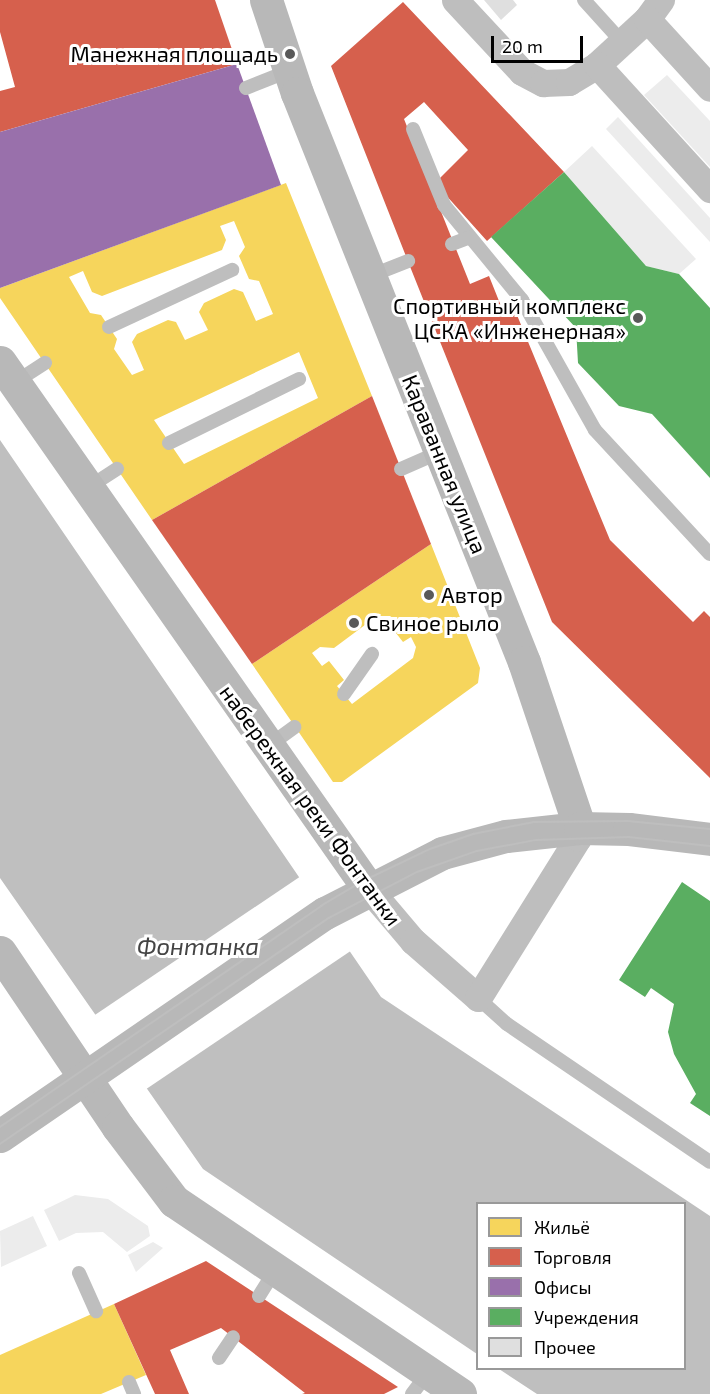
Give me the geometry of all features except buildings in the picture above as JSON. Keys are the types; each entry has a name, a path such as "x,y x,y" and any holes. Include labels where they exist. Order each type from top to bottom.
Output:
{"street":[{"name":"Караванная улица","path":"266,0 289,71 524,662 580,828"},
{"path":"455,0 522,72 543,83 569,82 597,65 654,9 710,88"},
{"path":"597,65 710,189"},
{"name":"набережная реки Фонтанки","path":"7,372 267,747 368,888 413,941 477,998"},
{"path":"0,1136 325,913 368,888 475,843 535,831 580,828 629,829 710,839"},
{"path":"477,998 578,838 580,828"},
{"path":"0,951 85,1078 174,1201 267,1283 420,1383 460,1394"}],"lane":[{"path":"584,0 622,42"},
{"path":"246,88 289,71"},
{"path":"413,129 444,205 522,300 595,430 710,555"},
{"path":"452,244 470,237"},
{"path":"370,276 408,261"},
{"path":"109,327 232,270"},
{"path":"7,372 45,363"},
{"path":"169,442 299,379"},
{"path":"401,469 440,452"},
{"path":"87,489 117,469"},
{"path":"344,694 372,654"},
{"path":"267,747 295,727"},
{"name":"набережная реки Фонтанки","path":"477,998 507,1024 710,1162"},
{"path":"79,1273 96,1311"},
{"path":"219,1358 233,1337"}],"shaded area":[{"path":"667,75 710,121 710,167 644,95"},
{"path":"618,117 710,218 710,242 606,129"},
{"path":"592,146 696,259 679,274 646,266 564,172"},
{"path":"75,1195 108,1199 148,1226 150,1236 127,1252 103,1232 76,1233 59,1241 44,1210"},
{"path":"33,1216 47,1246 1,1267 0,1231"},
{"path":"153,1242 163,1248 136,1272 128,1255"}],"water":[{"name":"Фонтанка","path":"0,440 381,997 710,1216 710,1394 537,1394 501,1370 686,1370 686,1202 476,1202 476,1353 203,1169 0,878"}],"pier":[{"path":"301,876 351,951 144,1090 94,1016"}],"tram line":[{"path":"0,1127 321,906 363,881 430,849 473,834 534,822 628,821 710,829"},
{"path":"0,1144 329,918 417,872 477,851 536,840 629,837 710,846"}],"place":[{"name":"Манежная площадь","path":"290,54"},
{"name":"Спортивный комплекс ЦСКА «Инженерная»","path":"638,318"},
{"name":"Автор","path":"429,595"},
{"name":"Свиное рыло","path":"354,623"}]}
